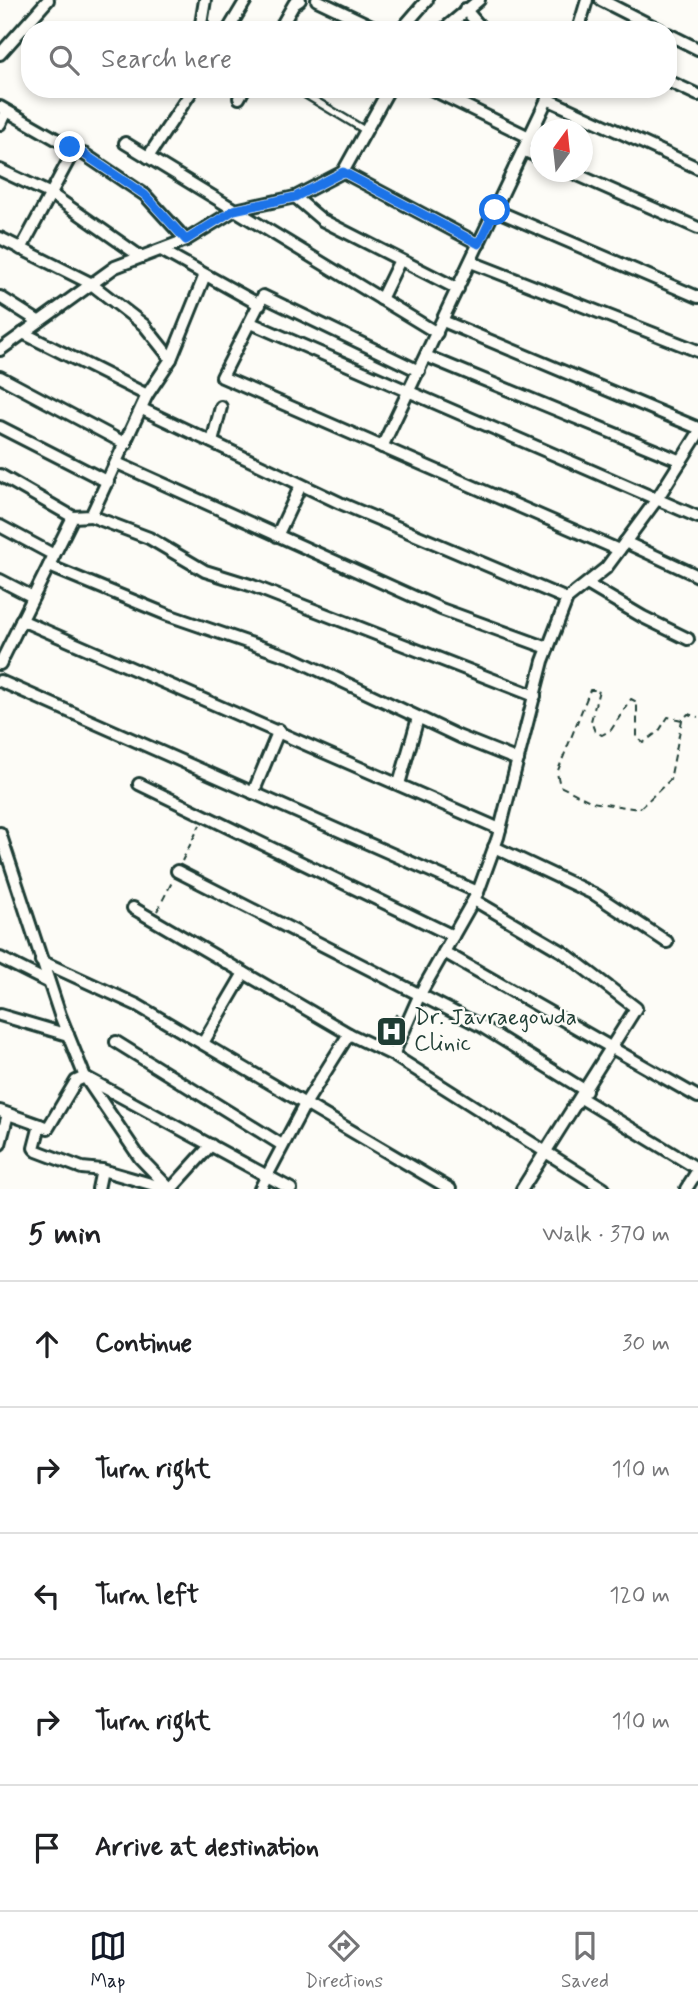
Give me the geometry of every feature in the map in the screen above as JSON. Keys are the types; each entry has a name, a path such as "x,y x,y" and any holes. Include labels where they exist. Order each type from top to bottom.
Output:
{"street":[{"path":"29,21 48,0"},
{"path":"202,21 205,0"},
{"path":"233,21 246,0"},
{"path":"284,21 300,0"},
{"path":"317,0 361,21"},
{"path":"408,21 426,0"},
{"path":"452,21 479,0"},
{"path":"581,21 587,0"},
{"path":"601,0 642,21"},
{"path":"465,9 475,21"},
{"path":"0,54 21,30"},
{"path":"677,38 698,49"},
{"path":"677,86 698,95"},
{"path":"148,157 188,98"},
{"path":"0,350 114,267 186,240 234,210 295,197 343,172 384,98"},
{"path":"382,447 530,137 450,98"},
{"path":"538,119 548,98"},
{"path":"558,98 698,168"},
{"path":"0,124 3,109 70,147 74,152 84,154 145,195 186,240"},
{"path":"125,143 437,333"},
{"path":"523,150 530,153"},
{"path":"21,249 74,152"},
{"path":"0,170 51,194 141,257"},
{"path":"343,172 479,244"},
{"path":"593,182 698,228"},
{"path":"295,197 322,220 458,289"},
{"path":"495,210 698,297"},
{"path":"0,238 90,283 144,325 171,359"},
{"path":"161,250 260,305"},
{"path":"381,299 400,260"},
{"path":"471,262 698,351"},
{"path":"91,516 147,395 171,359 205,275"},
{"path":"419,371 263,296 222,377 382,447 698,576"},
{"path":"0,297 38,321"},
{"path":"443,321 698,428"},
{"path":"251,323 698,517"},
{"path":"23,333 147,395"},
{"path":"426,356 681,461"},
{"path":"0,377 126,444"},
{"path":"212,442 221,407"},
{"path":"142,409 301,485 567,599"},
{"path":"0,428 107,482"},
{"path":"393,1055 420,994 476,896 500,829 548,648 567,599 606,568 657,499 698,434"},
{"path":"117,463 440,609 548,648"},
{"path":"0,475 73,517 91,516 149,538 205,571 250,585 535,696"},
{"path":"277,536 301,485"},
{"path":"0,664 73,517"},
{"path":"0,526 54,555"},
{"path":"49,566 168,615 293,658 418,718 518,760"},
{"path":"0,580 33,597"},
{"path":"587,584 643,617 688,639"},
{"path":"21,620 279,730 500,829"},
{"path":"0,681 476,896 564,952 636,1009 522,1189"},
{"path":"399,784 418,718"},
{"path":"253,793 279,730"},
{"path":"139,784 453,936"},
{"path":"0,834 48,982 85,1077 140,1158 170,1189"},
{"path":"494,847 596,895 667,942"},
{"path":"177,871 481,1026 698,1170 686,1189"},
{"path":"133,908 349,1034 393,1055 604,1189"},
{"path":"444,952 613,1046 698,1097"},
{"path":"0,958 48,982"},
{"path":"41,961 137,1005 450,1189"},
{"path":"203,1044 244,973"},
{"path":"0,1015 68,1035"},
{"path":"260,1189 305,1104 349,1034"},
{"path":"116,1042 282,1145"},
{"path":"0,1144 4,1113 48,1128 53,1124 76,1081 85,1077"},
{"path":"85,1077 291,1189"},
{"path":"40,1125 34,1148 37,1151 82,1168 102,1170 170,1189"},
{"path":"170,1189 211,1145"},
{"path":"98,1189 102,1170"}],"lane":[{"path":"311,98 366,131"}],"path":[{"path":"682,720 668,717 659,731 643,743 637,737 637,702 632,699 611,730 602,735 596,732 591,721 599,690 590,690 557,772 560,786 592,802 639,809 670,780 682,720 688,714 698,717"}],"building":[{"path":"396,1015 400,1019 391,1041 382,1034"}],"place":[{"name":"Dr. Javraegowda Clinic","path":"391,1031"}],"route":[{"path":"70,147 145,195 186,240 234,210 295,197 343,172 479,244 495,210"}]}
